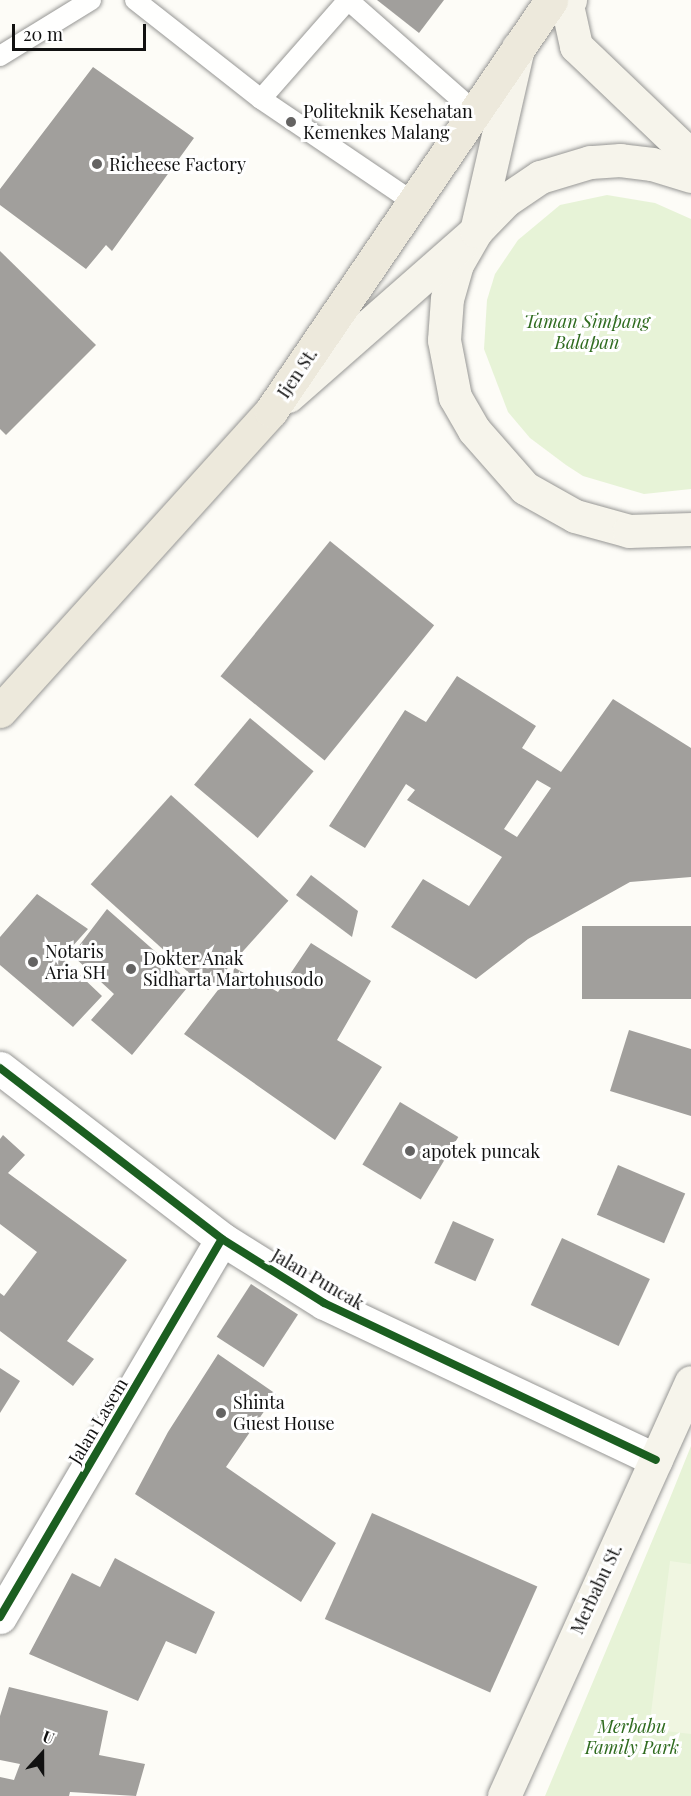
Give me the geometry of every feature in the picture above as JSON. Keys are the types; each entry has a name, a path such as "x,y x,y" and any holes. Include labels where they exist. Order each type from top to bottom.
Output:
{"main road":[{"name":"Ijen St.","path":"0,711 271,411 551,0"},
{"path":"570,0 567,5 576,46 691,156"},
{"path":"519,47 476,231 457,264 451,287 444,340 455,397 474,430 525,488 575,516 629,531 689,534"},
{"path":"271,411 476,231 506,200 540,177 564,167 620,160 652,164 691,176"},
{"name":"Merbabu St.","path":"504,1796 691,1382"}],"street":[{"name":"Jalan Puncak","path":"0,1068 222,1239 324,1303 656,1460"},
{"name":"Jalan Lasem","path":"0,1617 222,1239"}],"lane":[{"path":"0,56 91,0"},
{"path":"135,0 261,99 413,202"},
{"path":"261,99 348,0 474,111"}],"green space":[{"name":"Taman Simpang Balapan","path":"607,195 655,203 691,219 691,489 644,494 583,476 566,465 530,438 508,412 484,349 487,300 495,274 518,240 560,205"},
{"name":"Merbabu Family Park","path":"691,1446 691,1796 545,1796 668,1503"},
{"path":"670,1561 691,1564 691,1734 649,1729"}],"building":[{"path":"377,0 444,0 419,33"},
{"name":"Richeese Factory","path":"93,67 194,138 112,251 106,245 86,269 0,205 0,189"},
{"path":"0,251 96,345 6,435 0,429"},
{"path":"330,541 434,625 325,761 220,676"},
{"path":"457,676 536,726 522,748 561,772 613,699 691,748 691,877 630,882 528,939 476,979 391,927 423,879 469,906 502,857 407,800 415,790 406,784 365,848 329,826 405,710 426,722","holes":["537,780 551,788 517,837 504,829"]},
{"path":"250,718 314,771 258,838 194,785"},
{"path":"171,795 288,901 208,990 91,884"},
{"path":"311,875 358,911 352,937 296,895"},
{"name":"Notaris Aria SH","path":"37,894 88,929 62,958 102,996 73,1027 0,965 0,937"},
{"name":"Dokter Anak Sidharta Martohusodo","path":"107,909 191,983 132,1055 91,1020 114,994 72,955"},
{"path":"582,926 691,926 691,999 582,999"},
{"path":"311,943 371,981 337,1040 382,1067 335,1140 184,1034 235,968 278,992"},
{"path":"629,1030 691,1049 691,1116 610,1091"},
{"name":"apotek puncak","path":"400,1102 458,1137 421,1200 362,1165"},
{"path":"3,1135 25,1155 8,1173 127,1260 67,1341 94,1359 73,1386 0,1331 0,1293 4,1296 37,1252 0,1224 0,1139"},
{"path":"618,1165 685,1194 664,1243 597,1215"},
{"path":"453,1221 494,1239 475,1281 434,1263"},
{"path":"562,1238 650,1279 619,1346 531,1305"},
{"path":"251,1284 298,1314 264,1367 217,1337"},
{"path":"218,1354 276,1394 226,1467 336,1543 301,1602 135,1494 168,1432"},
{"path":"0,1368 20,1381 0,1413"},
{"path":"372,1513 537,1587 490,1693 325,1619"},
{"path":"115,1558 215,1612 196,1654 166,1641 138,1701 29,1654 72,1573 100,1587"},
{"path":"9,1687 108,1711 99,1755 145,1764 136,1796 70,1792 69,1796 0,1796 0,1777 14,1780 20,1764 0,1760 0,1716"}],"cycle path":[{"path":"0,1068 222,1239 324,1303 656,1460"},
{"path":"0,1617 222,1239"}],"place":[{"name":"Politeknik Kesehatan Kemenkes Malang","path":"291,122"},
{"name":"Richeese Factory","path":"97,164"},
{"name":"Notaris Aria SH","path":"33,962"},
{"name":"Dokter Anak Sidharta Martohusodo","path":"131,969"},
{"name":"apotek puncak","path":"410,1151"},
{"name":"Shinta Guest House","path":"221,1413"}]}
